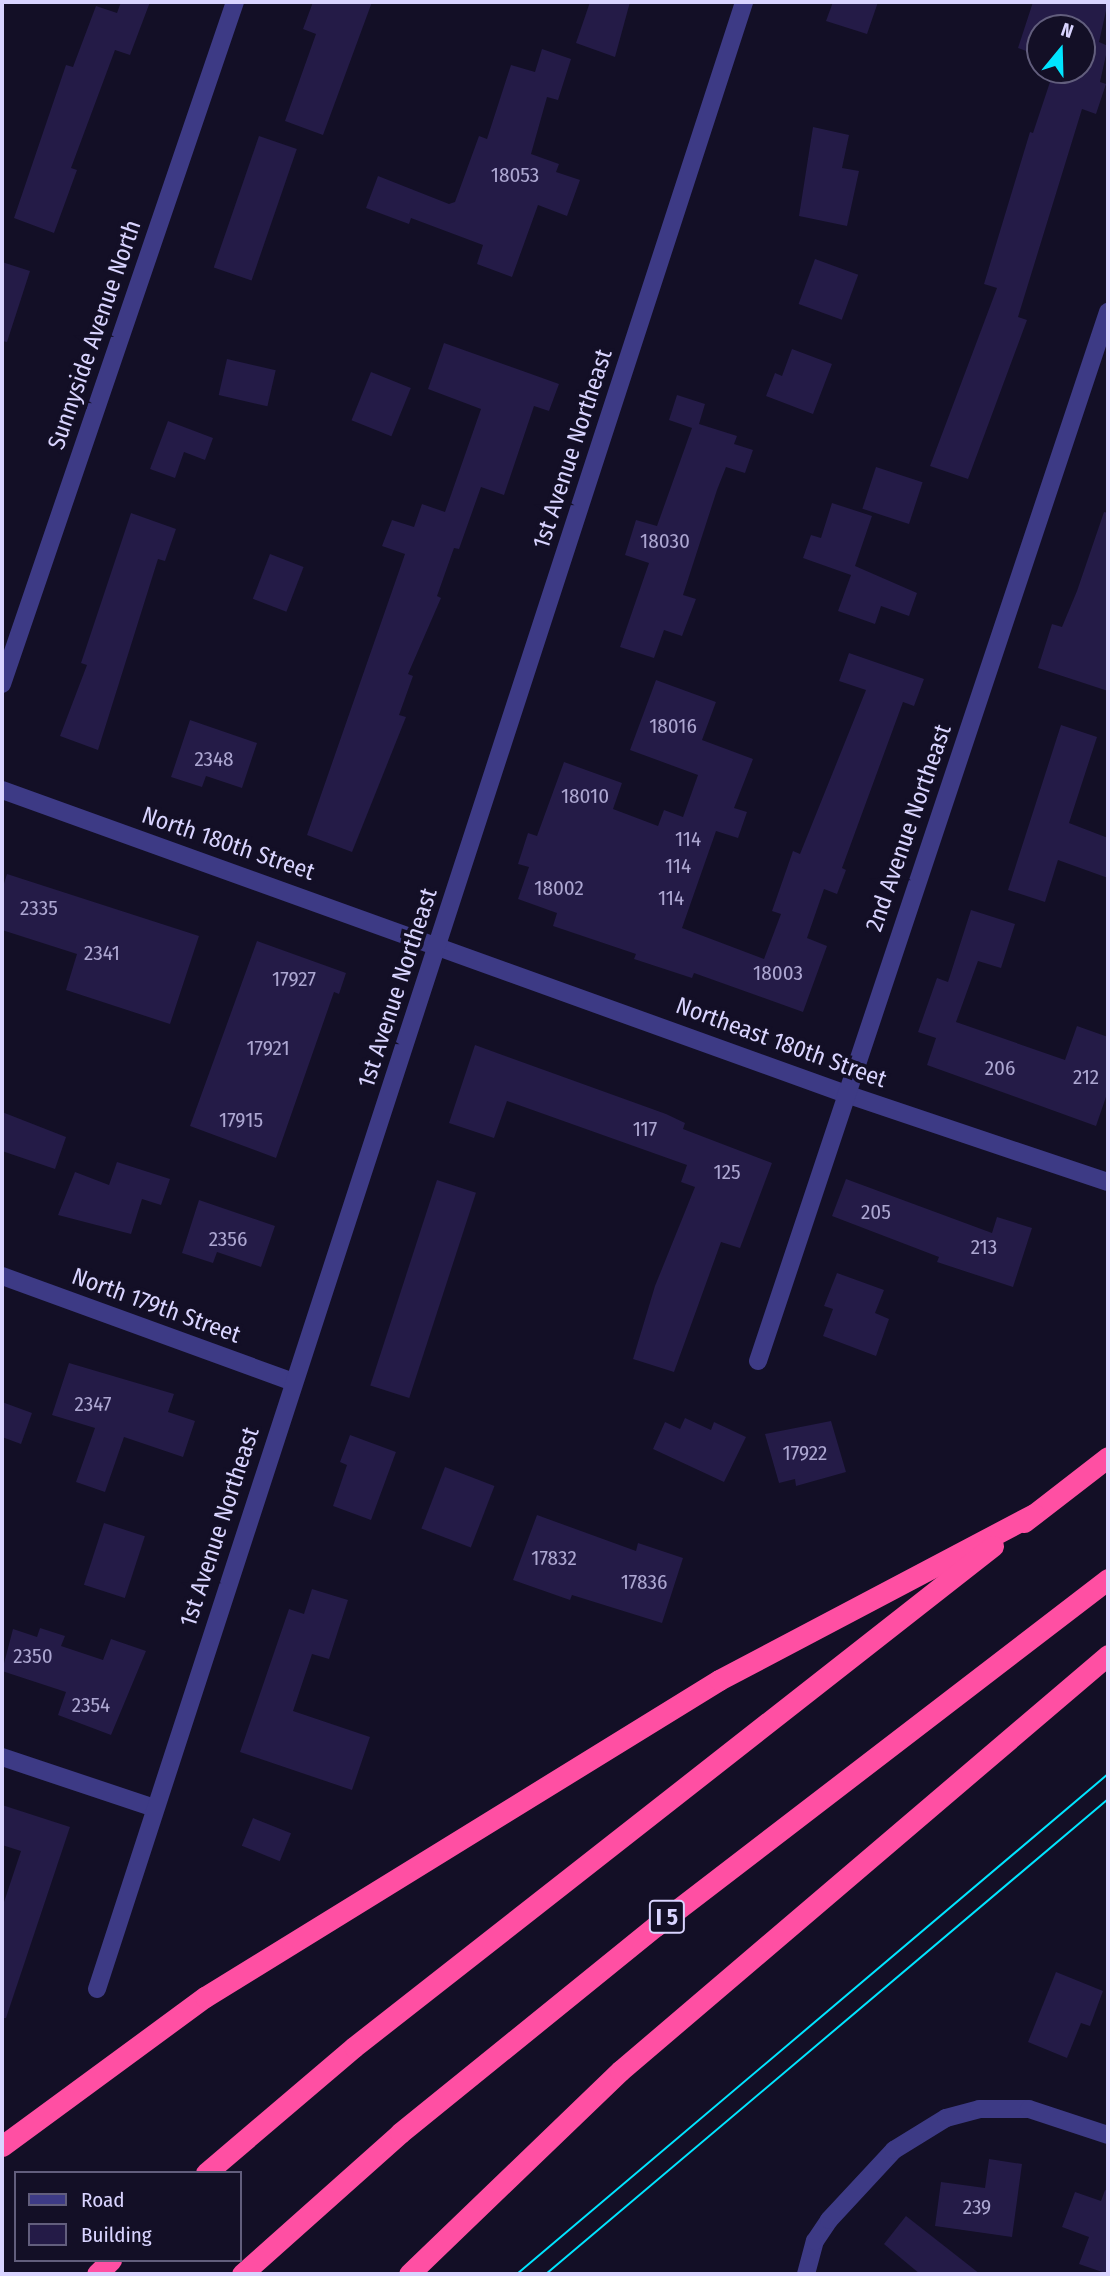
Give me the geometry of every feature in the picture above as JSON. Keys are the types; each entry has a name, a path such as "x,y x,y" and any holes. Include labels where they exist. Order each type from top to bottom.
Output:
{"highway":[{"path":"208,2171 354,2047 1108,1457"},
{"path":"2,2146 205,1997 719,1680 1034,1514"},
{"name":"I 5","path":"242,2274 400,2133 656,1926 1108,1579"},
{"path":"409,2274 620,2071 1108,1654"}],"street":[{"name":"Sunnyside Avenue North","path":"2,684 234,2"},
{"name":"1st Avenue Northeast","path":"97,1989 744,2"},
{"name":"2nd Avenue Northeast","path":"758,1360 1108,312"},
{"name":"North 180th Street","path":"2,789 439,944"},
{"name":"Northeast 180th Street","path":"439,944 846,1094 1108,1182"},
{"name":"North 179th Street","path":"2,1276 293,1382"},
{"path":"2,1758 154,1808"},
{"path":"806,2274 815,2241 829,2220 894,2150 946,2118 979,2109 1029,2109 1108,2135"}],"building":[{"path":"121,2 150,2 130,55 115,50 71,168 77,170 54,233 14,218 66,65 73,67 96,6 117,13"},
{"path":"313,2 372,2 323,135 285,121 316,34 303,29"},
{"path":"590,2 630,2 615,57 576,43"},
{"path":"833,2 878,2 867,34 826,21"},
{"path":"1033,2 1108,2 1099,42 1108,46 1100,82 1106,84 1096,114 1082,109 1018,317 1027,320 968,479 930,466 997,288 984,284 1030,132 1033,133 1049,84 1096,84 1096,14 1029,14"},
{"path":"1026,23 1026,51 1018,48"},
{"path":"542,49 571,59 558,100 547,97 531,154 559,164 556,172 580,180 567,216 538,205 512,277 477,264 483,245 411,218 409,224 366,208 378,176 449,204 455,202 479,136 487,139 511,65 535,72"},
{"path":"813,127 849,135 842,168 859,171 847,226 799,216"},
{"path":"259,136 297,149 252,280 214,267"},
{"path":"815,259 858,275 842,320 799,304"},
{"path":"2,262 30,271 7,342 2,341"},
{"path":"444,343 559,384 549,411 534,406 504,495 481,487 459,549 454,548 437,596 441,598 408,674 413,676 399,715 406,717 352,852 307,835 405,554 382,546 392,520 414,527 422,504 445,512 481,409 428,389"},
{"path":"792,349 832,364 813,414 766,396 775,373 782,376"},
{"path":"227,359 276,370 267,406 219,395"},
{"path":"371,372 411,388 391,436 352,420"},
{"path":"677,395 705,404 699,424 737,436 734,444 753,450 745,473 726,467 683,595 696,599 682,636 664,630 654,658 620,647 649,563 625,555 636,520 657,526 692,428 669,420"},
{"path":"168,421 213,438 205,460 184,452 175,478 150,469"},
{"path":"876,467 923,482 909,524 862,509"},
{"path":"832,503 872,516 855,566 917,593 909,616 881,606 875,624 838,611 851,575 803,558 811,535 821,538"},
{"path":"1104,512 1108,513 1108,691 1038,668 1052,624 1062,627"},
{"path":"131,513 176,529 165,561 158,559 98,750 60,736 87,665 81,663"},
{"path":"270,554 304,567 286,612 253,599"},
{"path":"849,653 924,679 914,706 903,702 842,868 846,870 837,894 824,889 807,938 827,946 803,1012 694,973 692,978 634,959 636,954 553,926 557,913 518,899 529,867 518,864 528,833 537,836 564,762 622,783 613,809 658,826 664,810 683,817 698,775 630,750 656,680 716,702 702,740 753,759 734,808 747,812 738,838 716,831 682,928 764,959 781,914 772,911 793,851 800,854 866,690 839,681"},
{"path":"190,720 257,743 242,788 206,776 202,787 171,777"},
{"path":"1061,725 1097,737 1069,823 1108,838 1108,878 1058,860 1045,902 1008,890"},
{"path":"7,874 199,936 170,1024 66,990 77,954 2,930 2,890"},
{"path":"971,910 1015,924 1001,968 978,961 956,1022 1065,1060 1077,1026 1108,1037 1108,1091 1096,1126 927,1065 936,1038 918,1032 937,978 948,982"},
{"path":"257,941 346,973 339,994 334,992 276,1158 190,1126"},
{"path":"475,1045 666,1114 685,1123 683,1129 772,1163 740,1248 721,1242 674,1372 633,1359 655,1286 695,1187 681,1182 687,1165 507,1101 494,1138 449,1123"},
{"path":"2,1112 66,1137 55,1169 2,1151"},
{"path":"117,1162 170,1179 161,1205 142,1199 131,1234 58,1215 75,1172 109,1185"},
{"path":"846,1179 992,1233 997,1217 1032,1228 1013,1287 937,1262 939,1257 832,1216"},
{"path":"437,1180 476,1193 409,1398 370,1385"},
{"path":"199,1200 275,1226 261,1267 217,1252 213,1263 182,1253"},
{"path":"837,1273 884,1290 875,1313 889,1319 876,1356 823,1336 833,1309 824,1306"},
{"path":"69,1363 174,1394 168,1412 195,1421 183,1457 124,1437 105,1492 76,1482 95,1428 52,1415"},
{"path":"2,1402 32,1413 21,1444 2,1437"},
{"path":"685,1418 711,1430 714,1422 746,1437 724,1482 653,1449 665,1422 680,1429"},
{"path":"831,1421 846,1472 796,1486 795,1479 779,1483 765,1434"},
{"path":"350,1435 396,1452 371,1520 333,1506 347,1465 340,1462"},
{"path":"445,1467 494,1486 471,1548 421,1529"},
{"path":"537,1515 636,1551 638,1543 683,1558 662,1623 572,1595 570,1600 513,1580"},
{"path":"104,1523 145,1536 125,1598 84,1585"},
{"path":"312,1589 348,1600 329,1659 312,1654 293,1711 370,1737 352,1790 240,1752 289,1609 304,1614"},
{"path":"40,1628 65,1636 61,1646 103,1660 111,1639 146,1651 111,1735 58,1715 66,1692 2,1671 13,1629 37,1637"},
{"path":"2,1805 70,1827 6,2018 2,2018 2,1908 21,1851 2,1845"},
{"path":"253,1818 291,1833 280,1861 242,1846"},
{"path":"1056,1972 1103,1991 1090,2026 1081,2023 1067,2058 1028,2042"},
{"path":"989,2159 1022,2164 1012,2237 935,2226 941,2182 985,2188"},
{"path":"1105,2190 1108,2191 1108,2274 1079,2264 1089,2237 1062,2227 1075,2192 1101,2201"},
{"path":"906,2216 980,2274 920,2274 884,2244"}],"tram line":[{"path":"517,2274 1108,1774"},
{"path":"546,2274 1108,1799"}]}
